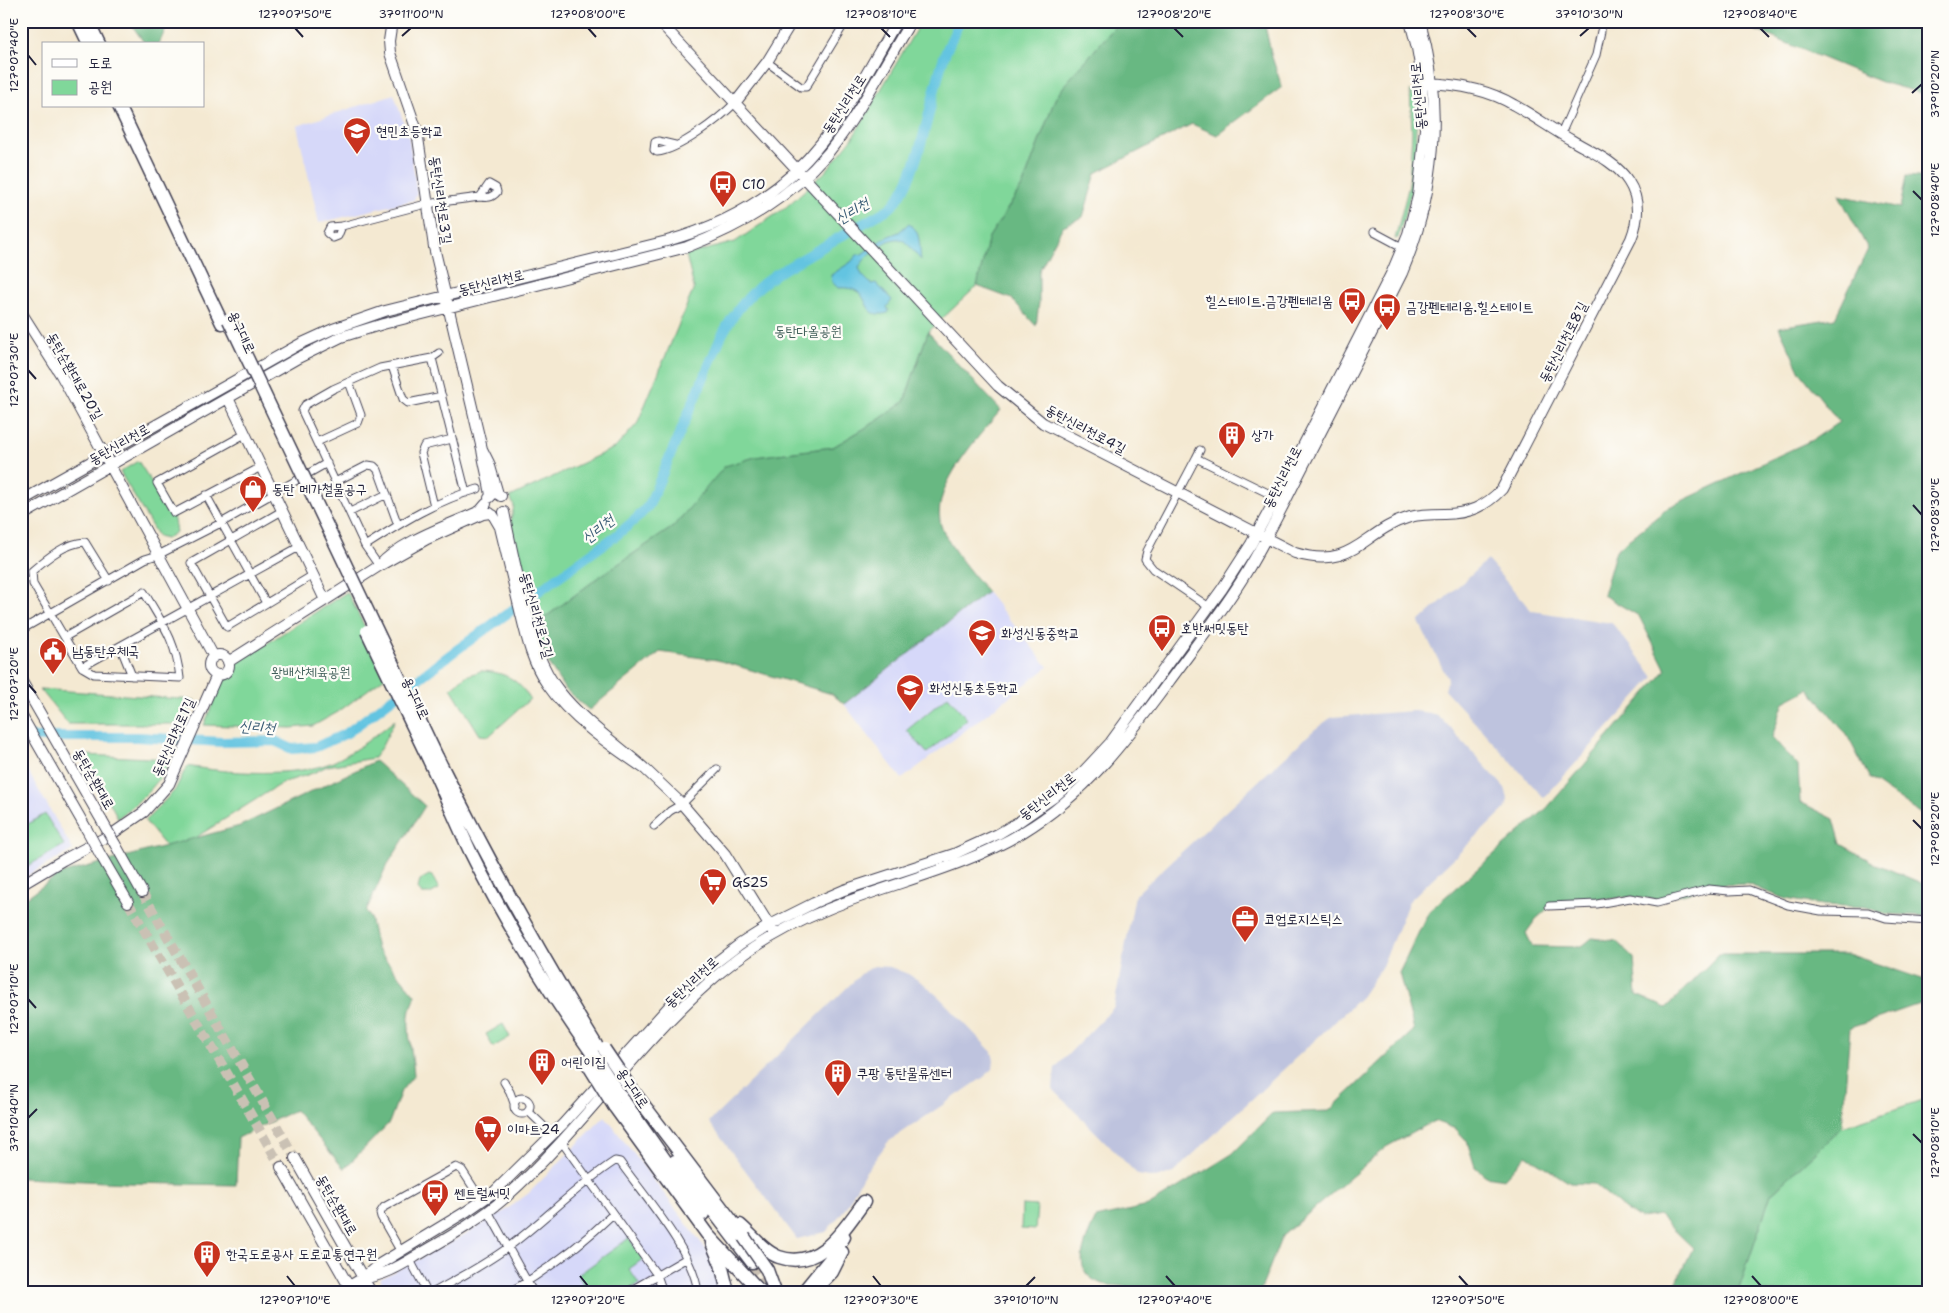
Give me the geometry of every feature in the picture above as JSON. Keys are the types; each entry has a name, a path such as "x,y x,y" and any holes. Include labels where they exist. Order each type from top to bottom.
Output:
{"highway":[{"path":"78,21 88,42"},
{"path":"88,21 98,42"},
{"name":"용구대로","path":"120,108 226,321"},
{"name":"용구대로","path":"129,108 226,321 433,759 476,835 578,1026"},
{"path":"578,1026 716,1249 728,1292"},
{"path":"578,1026 596,1054"},
{"name":"용구대로","path":"596,1054 678,1180 749,1265"},
{"path":"623,1096 744,1236 767,1270 775,1292"},
{"path":"720,1206 768,1251 778,1257 799,1259 816,1254 826,1248 839,1236 864,1202"},
{"path":"803,1292 842,1241 864,1202"},
{"path":"812,1292 832,1272 864,1202"},
{"path":"827,1292 841,1263 864,1202"},
{"path":"707,1234 762,1292"}],"main road":[{"name":"동탄신리천로3길","path":"392,21 389,41 390,53 417,130 426,204 444,296"},
{"path":"659,21 797,170"},
{"path":"735,103 767,62 792,21"},
{"name":"동탄신리천로","path":"21,501 320,334 365,317 667,241 699,231 751,205 797,170 823,141 897,21"},
{"name":"동탄신리천로","path":"21,516 298,358 341,337 383,324 687,247 745,221 775,202 804,178 827,153 843,133 911,21"},
{"name":"동탄신리천로","path":"363,1278 378,1265 493,1193 557,1138 688,1002 735,961 775,935 830,908 956,865 989,851 1026,830 1066,802 1103,767 1132,732 1228,601 1266,538 1413,248 1432,173 1435,124 1428,83 1410,21"},
{"name":"동탄신리천로","path":"363,1278 383,1275 446,1240 488,1211 519,1184 682,992 724,956 798,910 844,890 954,854 1020,821 1053,798 1081,774 1110,743 1238,565 1276,497 1392,272 1418,196 1428,83 1428,50 1420,21"},
{"name":"동탄신리천로8길","path":"1266,538 1307,557 1324,559 1336,557 1358,547 1403,519 1420,515 1459,514 1472,511 1492,500 1502,489 1636,227 1636,200 1631,186 1614,165 1513,104 1496,96 1474,90 1428,83"},
{"name":"동탄신리천로4길","path":"797,170 998,386 1025,410 1043,423 1266,538"},
{"path":"444,296 482,449 489,463 498,494 507,504 504,512 500,515 489,507"},
{"name":"동탄순환대로20길","path":"21,312 60,375 104,454"},
{"path":"228,398 325,600"},
{"name":"동탄신리천로2길","path":"482,449 490,487 489,507 506,541 528,629 547,673 560,692 577,710 645,768 682,804 725,854 775,935"},
{"path":"104,454 214,657"},
{"path":"217,675 212,672 210,667 210,661 214,657 221,656 228,662 379,566 384,560 408,545 489,507 494,495 501,496"},
{"name":"동탄신리천로2길","path":"504,512 506,541"},
{"name":"동탄신리천로1길","path":"21,885 112,834 144,812 169,784 217,675 223,674 228,670 228,662"},
{"name":"동탄순환대로","path":"21,680 142,892"},
{"path":"21,716 128,902"},
{"name":"동탄순환대로","path":"295,1158 371,1292"},
{"path":"281,1167 351,1289"},
{"path":"339,1292 351,1289 363,1278"}],"street":[{"path":"767,62 801,87 806,87 846,21"},
{"path":"1560,134 1596,55 1601,31"},
{"path":"675,145 707,128 725,114 735,103"},
{"path":"342,226 426,204 480,197"},
{"path":"1374,232 1402,247"},
{"path":"379,566 365,546 302,411 304,405 380,368 432,358 439,353"},
{"path":"432,358 466,493"},
{"path":"392,366 403,398 408,403 442,396"},
{"path":"317,442 358,422 361,415 349,382"},
{"path":"246,434 157,483 174,512 261,467"},
{"path":"434,506 421,453 424,446 452,439"},
{"path":"1200,450 1145,558 1153,569 1209,607"},
{"path":"1196,458 1276,497"},
{"path":"21,630 146,558 158,555 221,523 326,463"},
{"path":"335,482 368,465 374,466 378,470 398,525"},
{"path":"365,546 398,525 434,506 478,490"},
{"path":"350,512 387,494"},
{"path":"206,495 266,603"},
{"path":"282,512 191,563 227,627 313,575"},
{"path":"65,637 144,592 172,639 180,678 94,674 82,667 33,584 32,571 46,559 75,543 86,542 109,581"},
{"path":"82,667 299,547"},
{"path":"120,646 132,676"},
{"path":"654,826 670,811 682,804 717,769"},
{"path":"1549,906 1597,904 1630,898 1657,903 1709,889 1749,890 1788,905 1821,911 1868,912 1886,918 1928,921"},
{"path":"504,1082 510,1092 516,1111 521,1114 528,1111 530,1107 529,1102 510,1092"},
{"path":"514,1106 516,1101 521,1098"},
{"path":"528,1111 557,1138 588,1178 657,1275 663,1292"},
{"path":"434,1292 485,1263 508,1247 588,1178 615,1160 620,1162 675,1238 694,1272 698,1292"},
{"path":"401,1252 381,1217 380,1213 384,1207 456,1167 462,1170 482,1201"},
{"path":"488,1211 533,1292"},
{"path":"510,1292 584,1242 613,1214"},
{"path":"628,1292 687,1258"},
{"path":"410,1260 427,1292"}],"shaded area":[{"name":"현민초등학교","path":"394,94 409,138 417,193 414,200 319,223 297,126"},
{"path":"1487,560 1532,611 1612,623 1654,677 1544,798 1445,690 1448,679 1419,622"},
{"path":"987,592 1048,667 902,779 844,704"},
{"path":"1414,711 1430,713 1442,719 1505,788 1508,799 1506,808 1409,901 1382,966 1361,997 1173,1173 1155,1178 1138,1175 1053,1089 1055,1068 1114,1007 1135,895 1314,730 1332,717"},
{"path":"21,765 25,766 73,850 21,879"},
{"path":"874,966 890,967 908,974 923,983 992,1052 994,1060 993,1069 888,1142 864,1174 845,1209 826,1232 797,1239 709,1122 861,974"},
{"path":"605,1116 712,1257 725,1292 388,1292 380,1279 448,1244 502,1213 529,1193"}],"green space":[{"path":"129,21 169,21 160,42 144,42"},
{"name":"동탄다올공원","path":"921,21 1120,21 1067,82 1055,99 1023,185 989,237 977,286 928,332 904,402 877,421 833,447 755,457 725,467 673,527 599,577 535,625 510,524 514,506 510,497 616,447 637,424 694,288 686,255 735,242 785,208 825,172 852,139"},
{"path":"1120,21 1264,21 1272,57 1282,87 1217,135 1192,124 1096,173 1083,217 1063,226 1039,271 1039,303 1036,326 1012,299 977,286 989,237 1023,185 1055,99 1067,82"},
{"path":"1733,21 1928,21 1928,95 1881,82"},
{"path":"1410,90 1416,102 1417,158 1409,198 1398,238 1395,239 1409,185 1412,132"},
{"path":"1906,176 1928,178 1928,819 1870,779 1847,735 1809,689 1784,702 1772,737 1798,766 1800,802 1834,819 1841,844 1874,863 1926,885 1928,916 1886,914 1866,907 1822,905 1786,899 1747,884 1716,885 1660,900 1631,897 1553,904 1536,919 1526,933 1532,946 1581,947 1592,938 1616,941 1634,958 1637,995 1666,1008 1719,954 1848,954 1928,981 1928,1001 1850,1028 1842,1127 1771,1194 1738,1292 1672,1292 1693,1248 1659,1215 1640,1218 1628,1212 1594,1184 1570,1183 1526,1155 1504,1179 1486,1176 1475,1167 1467,1141 1456,1129 1434,1121 1386,1147 1282,1236 1260,1292 1142,1292 1137,1289 1100,1283 1090,1278 1082,1262 1085,1244 1096,1218 1148,1206 1232,1154 1273,1113 1329,1111 1414,1030 1399,973 1429,911 1547,808 1666,670 1639,616 1603,595 1616,550 1669,507 1814,439 1839,422 1800,372 1779,327 1835,318 1868,249 1839,195 1900,208"},
{"path":"928,332 1001,410 970,447 950,477 943,492 940,507 942,529 960,558 987,592 844,704 832,694 717,660 660,652 589,710 564,688 550,666 535,625 599,577 673,527 725,466 755,457 833,447 877,421 904,402"},
{"path":"138,461 173,515 176,532 166,539 158,537 120,472"},
{"name":"왕배산체육공원","path":"347,592 389,674 338,712 313,726 291,728 204,725 224,676 235,664"},
{"path":"481,671 497,673 510,678 521,686 530,699 489,736 480,735 451,688 466,676"},
{"path":"40,689 195,700 183,724 68,724"},
{"path":"948,696 967,719 927,753 907,730"},
{"path":"395,720 374,758 327,766 313,773 282,783 171,853 145,821 175,790 187,766 241,772 302,770 335,761 373,737"},
{"path":"84,755 172,759 148,791 118,818"},
{"path":"375,761 425,806 386,867 366,911 370,917 377,949 415,995 409,1016 414,1075 401,1091 389,1123 344,1169 295,1110 238,1138 236,1185 126,1183 21,1178 21,901 60,874 240,826"},
{"path":"45,814 64,845 21,870 21,828"},
{"path":"429,875 432,876 439,889 430,894 422,894 418,889 420,880"},
{"path":"503,1024 510,1037 493,1047 486,1034"},
{"path":"1928,1098 1928,1292 1738,1292 1771,1194 1842,1127"},
{"path":"1022,1205 1037,1206 1035,1230 1021,1229"},
{"path":"629,1238 643,1259 629,1269 639,1284 624,1292 589,1292 578,1275"}],"water":[{"path":"908,224 916,230 918,235 921,260 905,242 894,239 876,249 865,259 859,268 862,275 871,284 876,283 892,300 887,307 888,313 878,314 872,312 858,292 838,288 832,282 831,275 851,262 857,255 862,254 884,238 899,232"}],"waterway":[{"name":"신리천","path":"21,737 137,737 222,742 275,741 292,749 316,747 347,733 451,654 617,535 649,505 721,337 744,302 776,274 890,208 900,196 916,160 943,60 960,21"}],"tunnel":[{"path":"142,892 295,1158"},
{"path":"128,902 281,1167"},
{"path":"752,1262 772,1288"}],"place":[{"name":"현민초등학교","path":"357,155"},
{"name":"C10","path":"723,208"},
{"name":"힐스테이트.금강펜테리움","path":"1352,325"},
{"name":"금강펜테리움.힐스테이트","path":"1387,331"},
{"name":"상가","path":"1232,459"},
{"name":"동탄 메가철물공구","path":"253,513"},
{"name":"호반써밋동탄","path":"1162,652"},
{"name":"화성신동중학교","path":"982,657"},
{"name":"남동탄우체국","path":"53,675"},
{"name":"화성신동초등학교","path":"910,712"},
{"name":"GS25","path":"713,906"},
{"name":"코업로지스틱스","path":"1245,943"},
{"name":"어린이집","path":"542,1086"},
{"name":"쿠팡 동탄물류센터","path":"838,1097"},
{"name":"이마트24","path":"488,1153"},
{"name":"쎈트럴써밋","path":"435,1217"},
{"name":"한국도로공사 도로교통연구원","path":"207,1278"}]}
